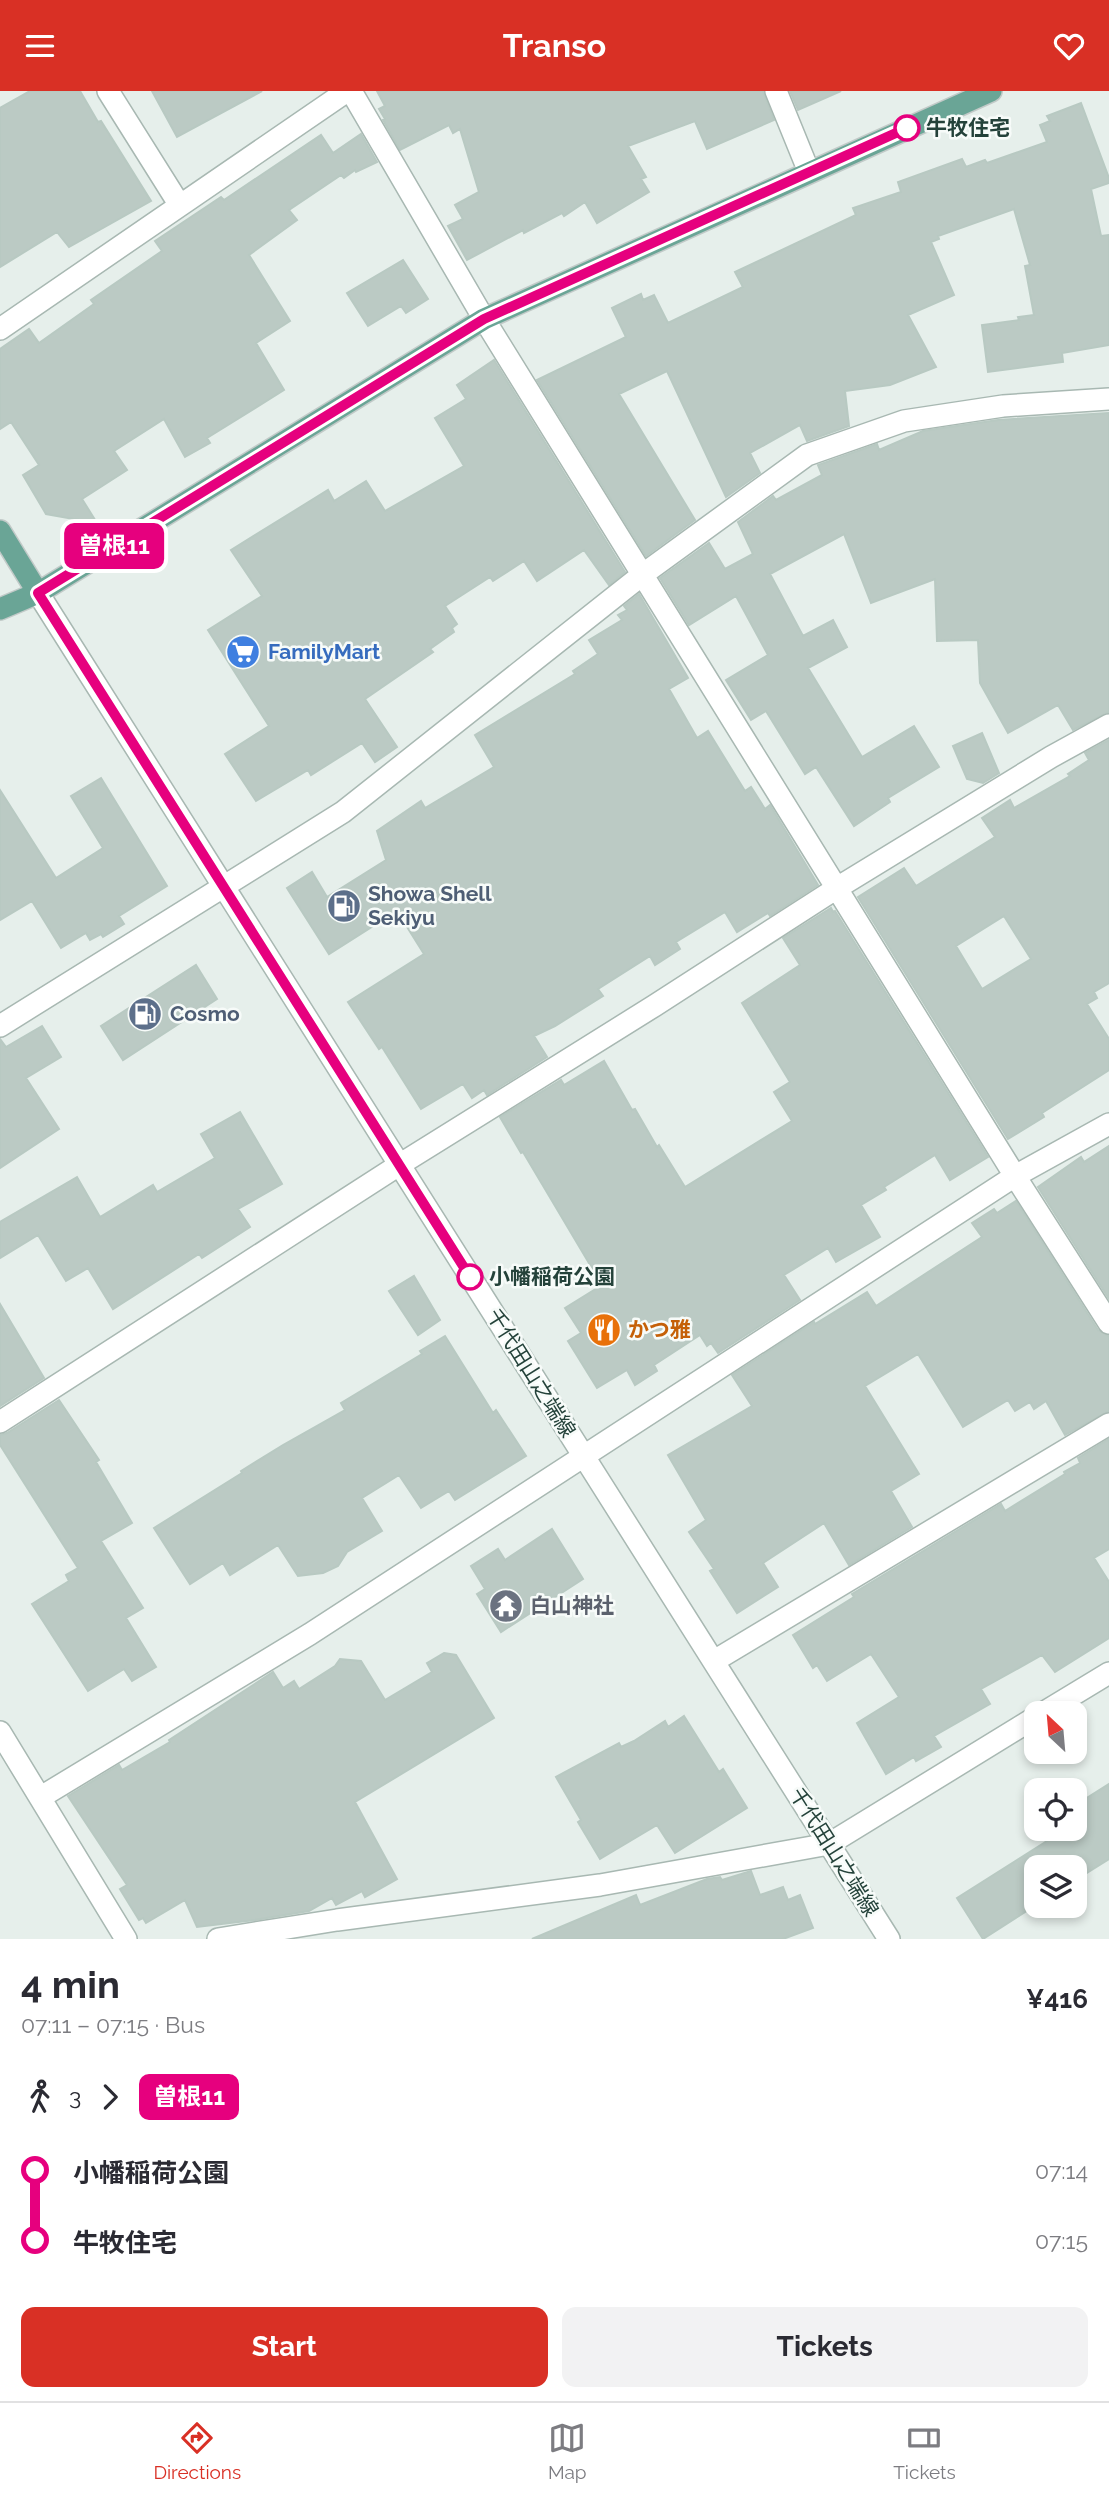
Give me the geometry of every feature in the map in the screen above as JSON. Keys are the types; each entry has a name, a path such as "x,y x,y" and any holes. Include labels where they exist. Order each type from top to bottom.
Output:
{"main road":[{"path":"0,609 38,593 484,319 991,91"},
{"path":"0,531 38,593"}],"street":[{"path":"108,91 179,204"},
{"path":"0,329 179,204 349,91 484,319 1015,1176 1109,1323"},
{"path":"776,91 809,172"},
{"path":"0,1025 342,812 642,575 807,455 904,421 1003,406 1109,399"},
{"name":"千代田山之端線","path":"38,593 889,1939"},
{"path":"0,1422 399,1165 838,888 1051,757 1109,725"},
{"path":"41,1797 310,1634 1015,1176 1109,1124"},
{"path":"714,1661 1109,1424"},
{"path":"1062,1701 1109,1673"},
{"path":"219,1939 340,1929 829,1844 1024,1724"},
{"path":"0,1732 126,1939"}],"building":[{"path":"30,91 80,91 151,201 69,247 57,232 0,267 0,108"},
{"path":"152,91 262,91 177,137"},
{"path":"377,91 763,91 774,120 707,149 695,121 628,146 646,177 641,179 649,192 597,223 585,202 564,216 562,213 524,233 523,230 467,260 448,226 463,219 455,205 479,192 460,129 453,133 449,125 400,150 383,120 385,119 379,109 385,106"},
{"path":"790,91 841,91 798,110"},
{"path":"1081,103 1109,178 1109,183 1091,189 1101,236 1109,235 1109,345 1062,353 1063,362 988,372 982,325 1034,315 1025,266 1030,265 1014,209 938,236 939,239 931,242 954,295 908,315 936,367 890,385 845,391 849,426 807,441 800,425 750,453 760,473 726,497 667,371 619,394 695,520 646,556 537,380 626,337 612,308 641,294 643,300 654,295 668,323 743,287 735,272 856,215 853,208 901,192 898,182 962,159 966,167 985,160 987,163 1047,142 1040,125 1050,121 1047,116"},
{"path":"361,134 377,162 356,172 355,170 344,178 341,175 289,210 297,220 249,255 290,321 256,343 284,390 207,438 210,443 185,457 164,419 114,451 127,470 82,499 97,523 46,514 23,475 39,465 11,422 0,429 0,349 29,329 39,343 94,304 91,300 162,251 155,241 221,197 224,200 321,135 333,153"},
{"path":"403,260 428,299 406,313 401,306 368,326 347,293"},
{"path":"494,360 625,572 609,585 584,550 537,581 524,561 493,581 490,577 445,606 457,624 452,628 454,632 430,649 433,652 365,699 397,747 375,762 362,743 311,775 308,770 256,801 225,754 269,726 208,630 262,596 231,550 328,490 334,501 366,481 385,511 464,466 435,418 466,399 457,385"},
{"path":"1109,413 1109,712 1073,730 1058,705 1008,733 980,683 978,640 937,641 935,579 871,603 844,534 770,574 803,636 833,620 847,647 808,668 862,757 914,726 939,767 888,798 890,802 854,826 816,767 805,774 766,711 751,720 726,680 768,655 736,596 689,625 660,578 709,543 725,569 753,554 738,522 773,496 776,500 822,475 818,465 877,444 879,450 923,431 998,420"},
{"path":"639,594 688,678 669,689 697,738 708,731 745,791 751,787 765,809 770,805 818,885 770,916 768,913 737,932 725,912 676,942 680,949 655,965 650,956 598,989 603,996 534,1036 547,1057 487,1095 484,1090 472,1098 463,1084 421,1109 382,1047 379,1049 348,1002 424,954 397,911 329,954 287,888 312,872 327,897 386,860 377,831 421,801 425,808 494,767 475,735 575,674 573,671 598,654 589,640 622,620 618,615 627,610 624,606"},
{"path":"982,733 999,773 983,783 967,779 953,746"},
{"path":"1109,740 1109,983 1094,992 1097,998 1087,1004 1109,1039 1109,1070 1042,1113 1044,1117 1008,1139 858,897 904,868 916,886 995,837 982,818 1010,800 1014,808 1070,776 1068,774 1089,760 1085,753","holes":["1004,916 1031,959 982,989 956,946"]},
{"path":"101,778 167,886 119,916 124,924 103,937 101,934 90,940 86,933 61,948 32,901 0,920 0,790 56,878 103,848 71,796"},
{"path":"831,908 988,1157 950,1180 935,1155 884,1187 886,1190 861,1205 880,1237 836,1262 828,1248 784,1275 800,1300 718,1353 711,1343 707,1346 700,1335 654,1365 657,1371 635,1385 627,1370 597,1388 568,1341 581,1333 565,1308 602,1285 500,1117 561,1080 564,1085 604,1061 632,1110 635,1109 685,1187 792,1121 774,1092 790,1082 742,1003 800,965 783,938"},
{"path":"196,965 217,999 123,1060 101,1026"},
{"path":"42,1026 61,1057 26,1078 59,1129 0,1168 0,1039 6,1047"},
{"path":"240,1112 282,1184 238,1209 250,1227 202,1258 199,1254 113,1309 88,1268 66,1281 38,1235 0,1258 0,1222 77,1177 100,1217 153,1185 157,1192 215,1158 201,1134"},
{"path":"1109,1146 1109,1299 1038,1187 1081,1157 1084,1162"},
{"path":"1016,1201 1098,1330 1109,1336 1109,1411 1065,1435 1046,1401 1034,1409 1030,1402 1015,1411 1008,1400 963,1427 918,1354 865,1386 919,1474 891,1491 912,1527 849,1565 824,1523 763,1563 778,1587 737,1613 710,1571 714,1569 689,1532 706,1520 668,1455 752,1406 732,1375 814,1322 815,1324 867,1292 876,1306 982,1237 972,1223 994,1209 997,1213"},
{"path":"414,1276 440,1320 418,1335 389,1291"},
{"path":"0,1304 44,1378 0,1406"},
{"path":"445,1336 493,1413 496,1410 526,1456 455,1500 449,1491 421,1508 399,1475 362,1498 382,1531 347,1552 338,1566 323,1573 298,1576 278,1545 230,1575 223,1563 190,1584 154,1528 283,1445 345,1410 341,1403 422,1354 420,1351"},
{"path":"59,1400 99,1460 96,1462 132,1523 101,1541 143,1608 126,1618 156,1667 132,1681 124,1669 88,1691 32,1604 69,1581 66,1575 78,1568 0,1445 0,1435"},
{"path":"1109,1439 1109,1549 1094,1558 1109,1582 1109,1638 1055,1672 1042,1655 981,1689 990,1704 934,1736 941,1747 916,1761 914,1757 886,1774 857,1723 899,1697 871,1654 827,1681 817,1665 813,1668 793,1635 854,1597 852,1594 1001,1504 1005,1511 1065,1474 1064,1472 1080,1463 1078,1458"},
{"path":"552,1529 583,1579 501,1632 477,1594 485,1589 471,1566 498,1549 505,1560"},
{"path":"444,1653 456,1655 494,1718 355,1802 397,1879 365,1897 362,1891 336,1905 332,1898 309,1911 255,1920 197,1927 185,1900 146,1923 143,1918 139,1920 120,1889 127,1885 68,1796 119,1765 122,1770 170,1742 169,1740 273,1672 283,1688 294,1681 299,1689 335,1666 340,1659 361,1661 385,1700 432,1672 427,1663"},
{"path":"684,1716 719,1772 723,1769 747,1808 675,1853 657,1825 600,1859 556,1777 619,1743 621,1747 634,1741 665,1721 668,1727"},
{"path":"1109,1784 1109,1859 1087,1873 1087,1855 1025,1855 1047,1841 1087,1841 1087,1798"},
{"path":"1024,1856 1024,1913 983,1939 957,1898"},
{"path":"751,1871 760,1895 783,1887 788,1900 800,1895 813,1928 783,1939 532,1939 636,1895 640,1905 707,1879 720,1877 722,1880"}],"bus line":[{"name":"曽根11","path":"470,1277 38,593 484,319 907,128"}],"place":[{"name":"牛牧住宅","path":"907,128"},
{"name":"FamilyMart","path":"243,652"},
{"name":"Showa Shell Sekiyu","path":"344,906"},
{"name":"Cosmo","path":"145,1014"},
{"name":"小幡稲荷公園","path":"470,1277"},
{"name":"かつ雅","path":"604,1330"},
{"name":"白山神社","path":"506,1606"}]}
